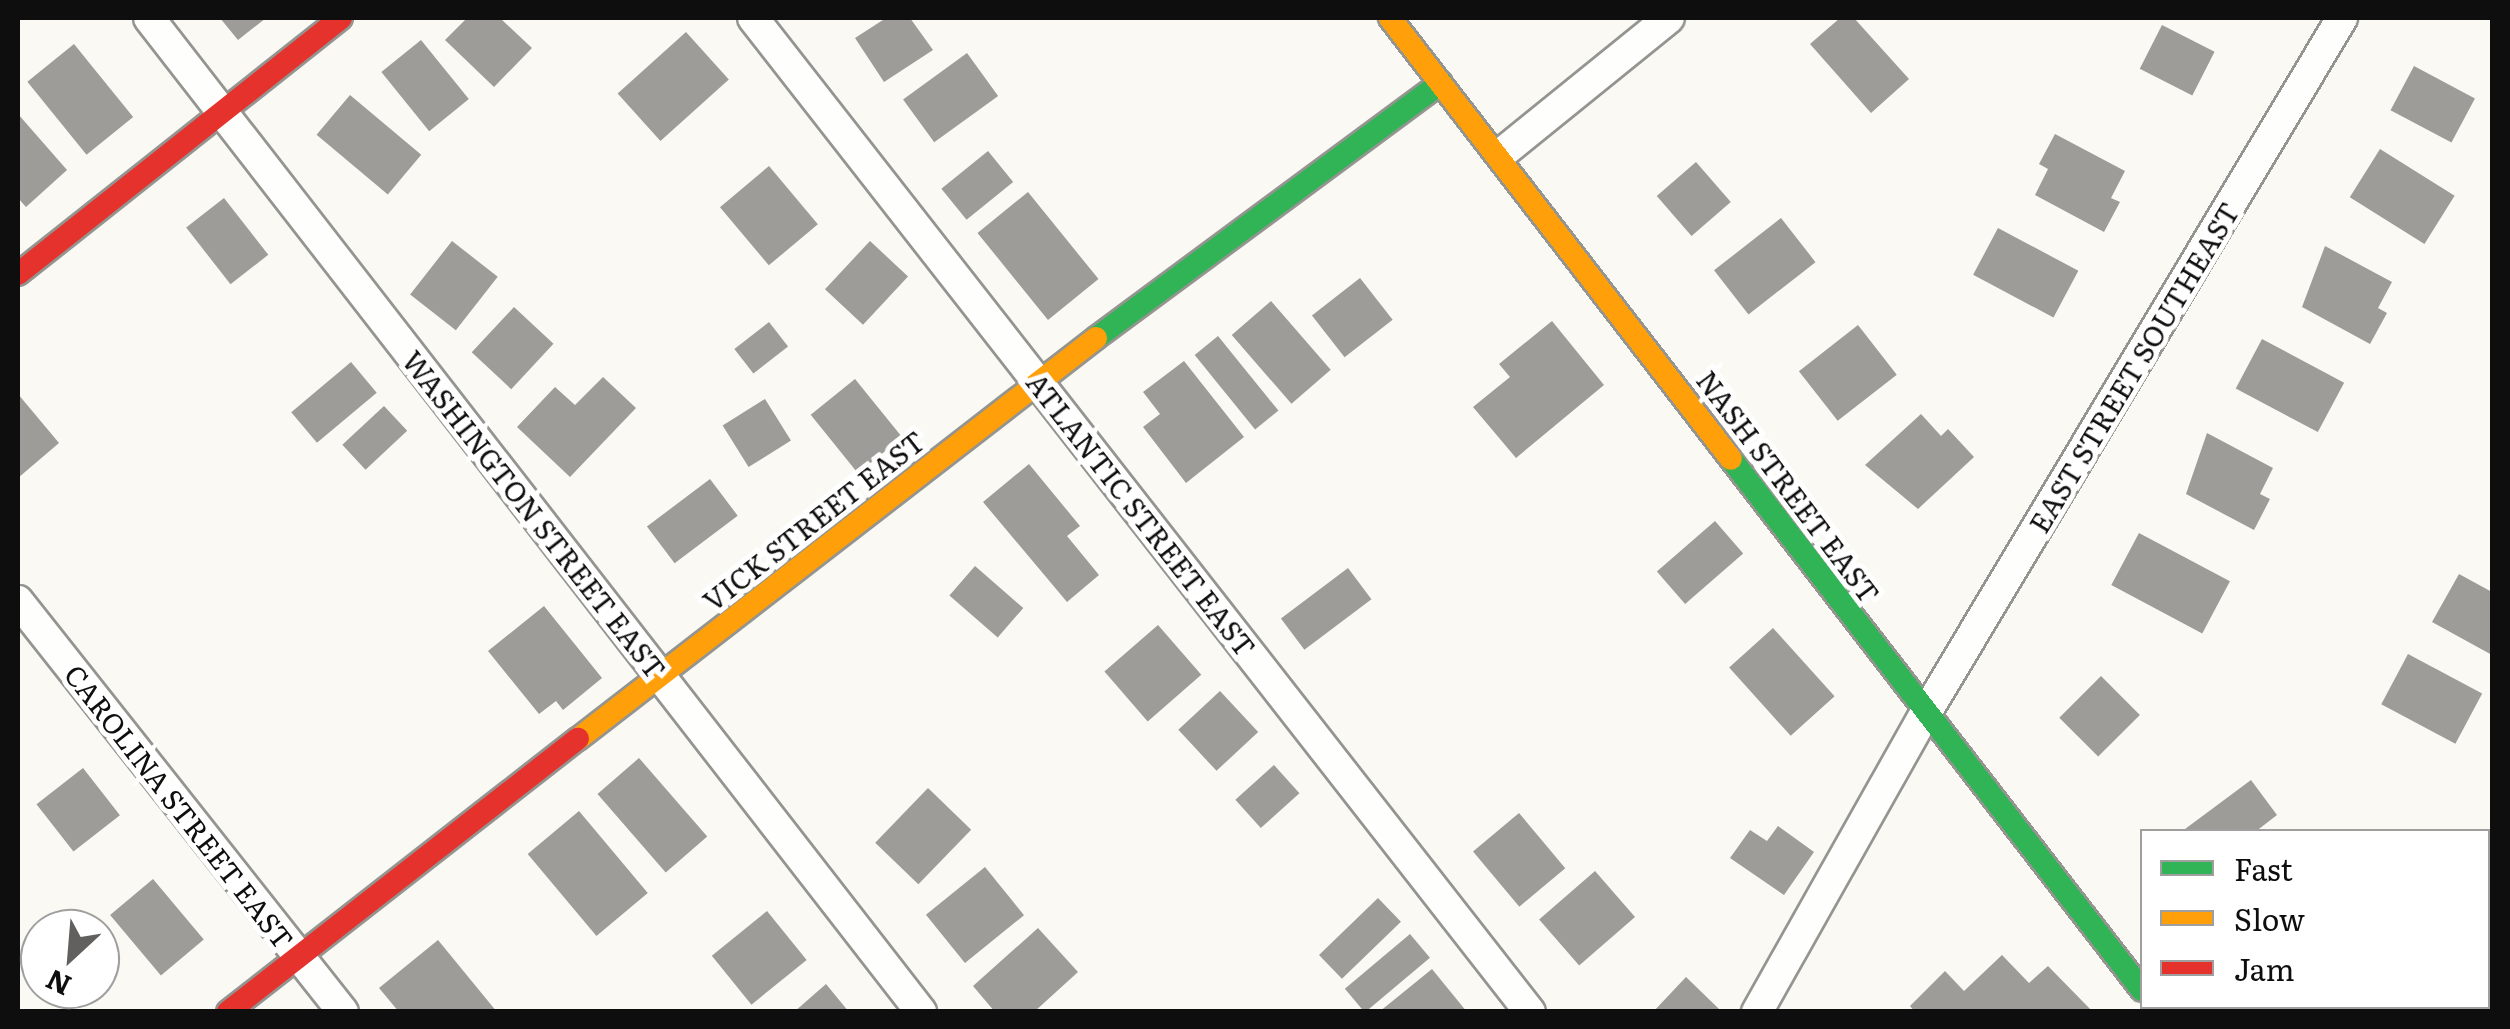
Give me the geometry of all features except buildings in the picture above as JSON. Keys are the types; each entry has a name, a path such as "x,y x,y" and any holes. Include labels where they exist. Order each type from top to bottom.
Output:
{"street":[{"name":"WASHINGTON STREET EAST","path":"150,18 921,1012"},
{"path":"18,274 341,18"},
{"name":"ATLANTIC STREET EAST","path":"753,18 1530,1012"},
{"name":"NASH STREET EAST","path":"1390,18 1501,154 1924,716 2140,987"},
{"path":"1501,154 1669,18"},
{"name":"EAST STREET SOUTHEAST","path":"1757,1012 1924,716 2342,18"},
{"name":"VICK STREET EAST","path":"228,1012 297,954 662,677 1038,381 1441,83"},
{"name":"CAROLINA STREET EAST","path":"18,600 344,1012"}],"traffic: fast":[{"path":"1096,338 1441,83"},
{"path":"1731,459 2140,987"}],"traffic: slow":[{"path":"1390,18 1731,459"},
{"path":"578,739 1096,338"}],"traffic: jam":[{"path":"18,274 341,18"},
{"path":"228,1012 578,739"}]}
